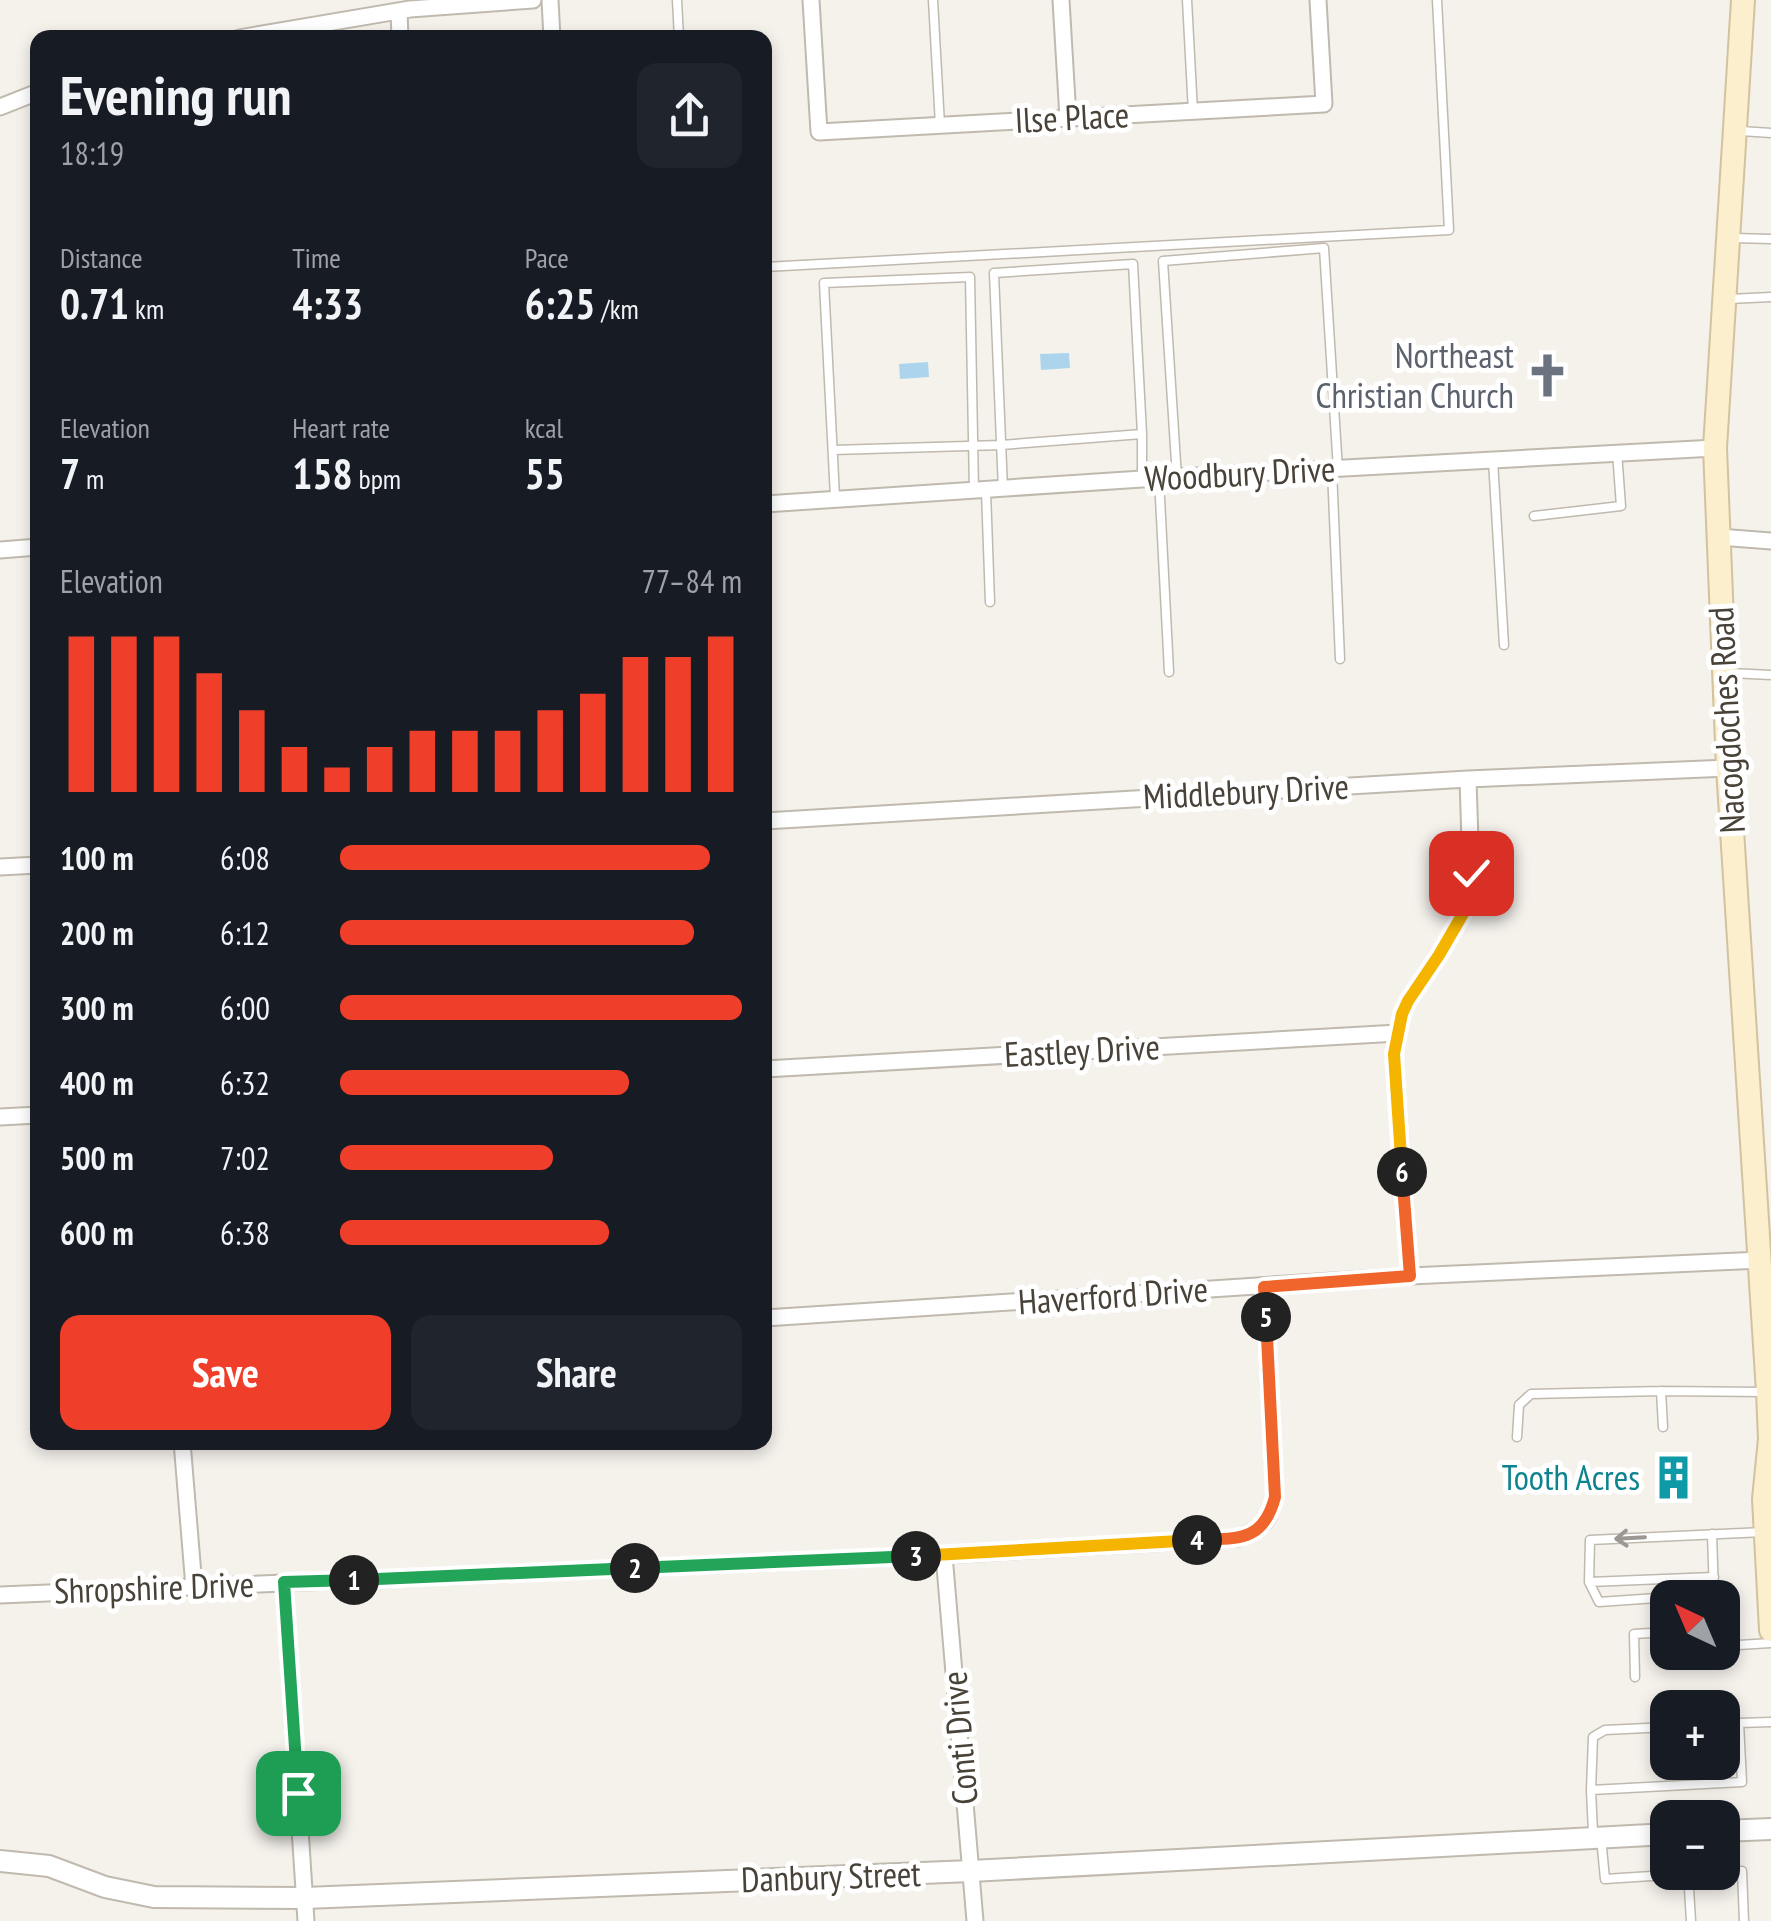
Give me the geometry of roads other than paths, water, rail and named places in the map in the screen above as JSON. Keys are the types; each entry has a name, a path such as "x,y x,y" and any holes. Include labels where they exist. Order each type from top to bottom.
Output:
{"main road":[{"name":"Nacogdoches Road","path":"1743,0 1715,448 1728,768 1763,1168 1761,1260 1767,1298 1771,1440 1764,1500 1771,1630"}],"street":[{"path":"286,30 399,11 533,0"},
{"path":"550,0 552,30"},
{"name":"Ilse Place","path":"811,0 819,132 1324,104 1318,0"},
{"path":"1061,0 1068,118"},
{"path":"399,11 400,30"},
{"path":"0,106 30,95"},
{"name":"Woodbury Drive","path":"772,504 1715,448"},
{"path":"1719,538 1771,541"},
{"path":"0,550 30,548"},
{"name":"Middlebury Drive","path":"772,821 1468,779 1728,768"},
{"path":"1410,1276 1394,1054 1408,1001 1464,912 1471,873 1468,779"},
{"path":"0,867 30,865"},
{"name":"Eastley Drive","path":"772,1069 1398,1033"},
{"path":"0,1117 30,1115"},
{"name":"Haverford Drive","path":"772,1318 1410,1276 1761,1260"},
{"name":"Shropshire Drive","path":"0,1595 944,1555 1238,1538 1260,1529 1270,1515 1275,1497 1264,1287"},
{"path":"183,1450 194,1587"},
{"name":"Conti Drive","path":"944,1555 974,1921"},
{"path":"284,1582 306,1921"},
{"path":"1740,1831 1771,1828"},
{"name":"Danbury Street","path":"0,1861 49,1866 105,1887 154,1897 305,1898 971,1871 1650,1835"}],"lane":[{"path":"677,0 679,30"},
{"path":"933,0 940,126"},
{"path":"1187,0 1194,112"},
{"path":"772,266 1449,230 1436,0"},
{"path":"1735,131 1771,133"},
{"path":"1728,238 1771,240"},
{"path":"1177,478 1164,261 1324,248 1340,659"},
{"path":"1004,490 994,273 1134,264 1142,434 1169,672"},
{"path":"835,500 824,283 970,276 974,446 990,602"},
{"path":"1725,300 1771,296"},
{"path":"833,450 1002,445 1142,434"},
{"path":"1534,516 1621,506 1617,452"},
{"path":"1492,460 1504,645"},
{"path":"1726,672 1771,675"},
{"path":"1661,1391 1663,1427"},
{"path":"1517,1438 1519,1404 1531,1394 1768,1392"},
{"path":"1712,1534 1714,1594 1599,1602 1589,1582 1590,1540 1712,1534 1766,1532"},
{"path":"1589,1582 1714,1577"},
{"path":"1635,1677 1634,1634 1650,1633"},
{"path":"1740,1645 1771,1643"},
{"path":"1591,1790 1742,1782 1740,1723 1771,1722"},
{"path":"1650,1728 1604,1730 1593,1737 1591,1790 1605,1879 1650,1876"},
{"path":"1740,1871 1744,1921"},
{"path":"1689,1890 1692,1921"}],"water":[{"path":"1069,353 1070,368 1041,370 1040,354"},
{"path":"928,362 929,377 900,379 899,364"}],"place":[{"name":"Northeast Christian Church","path":"1547,376"},
{"name":"Tooth Acres","path":"1673,1478"}]}
